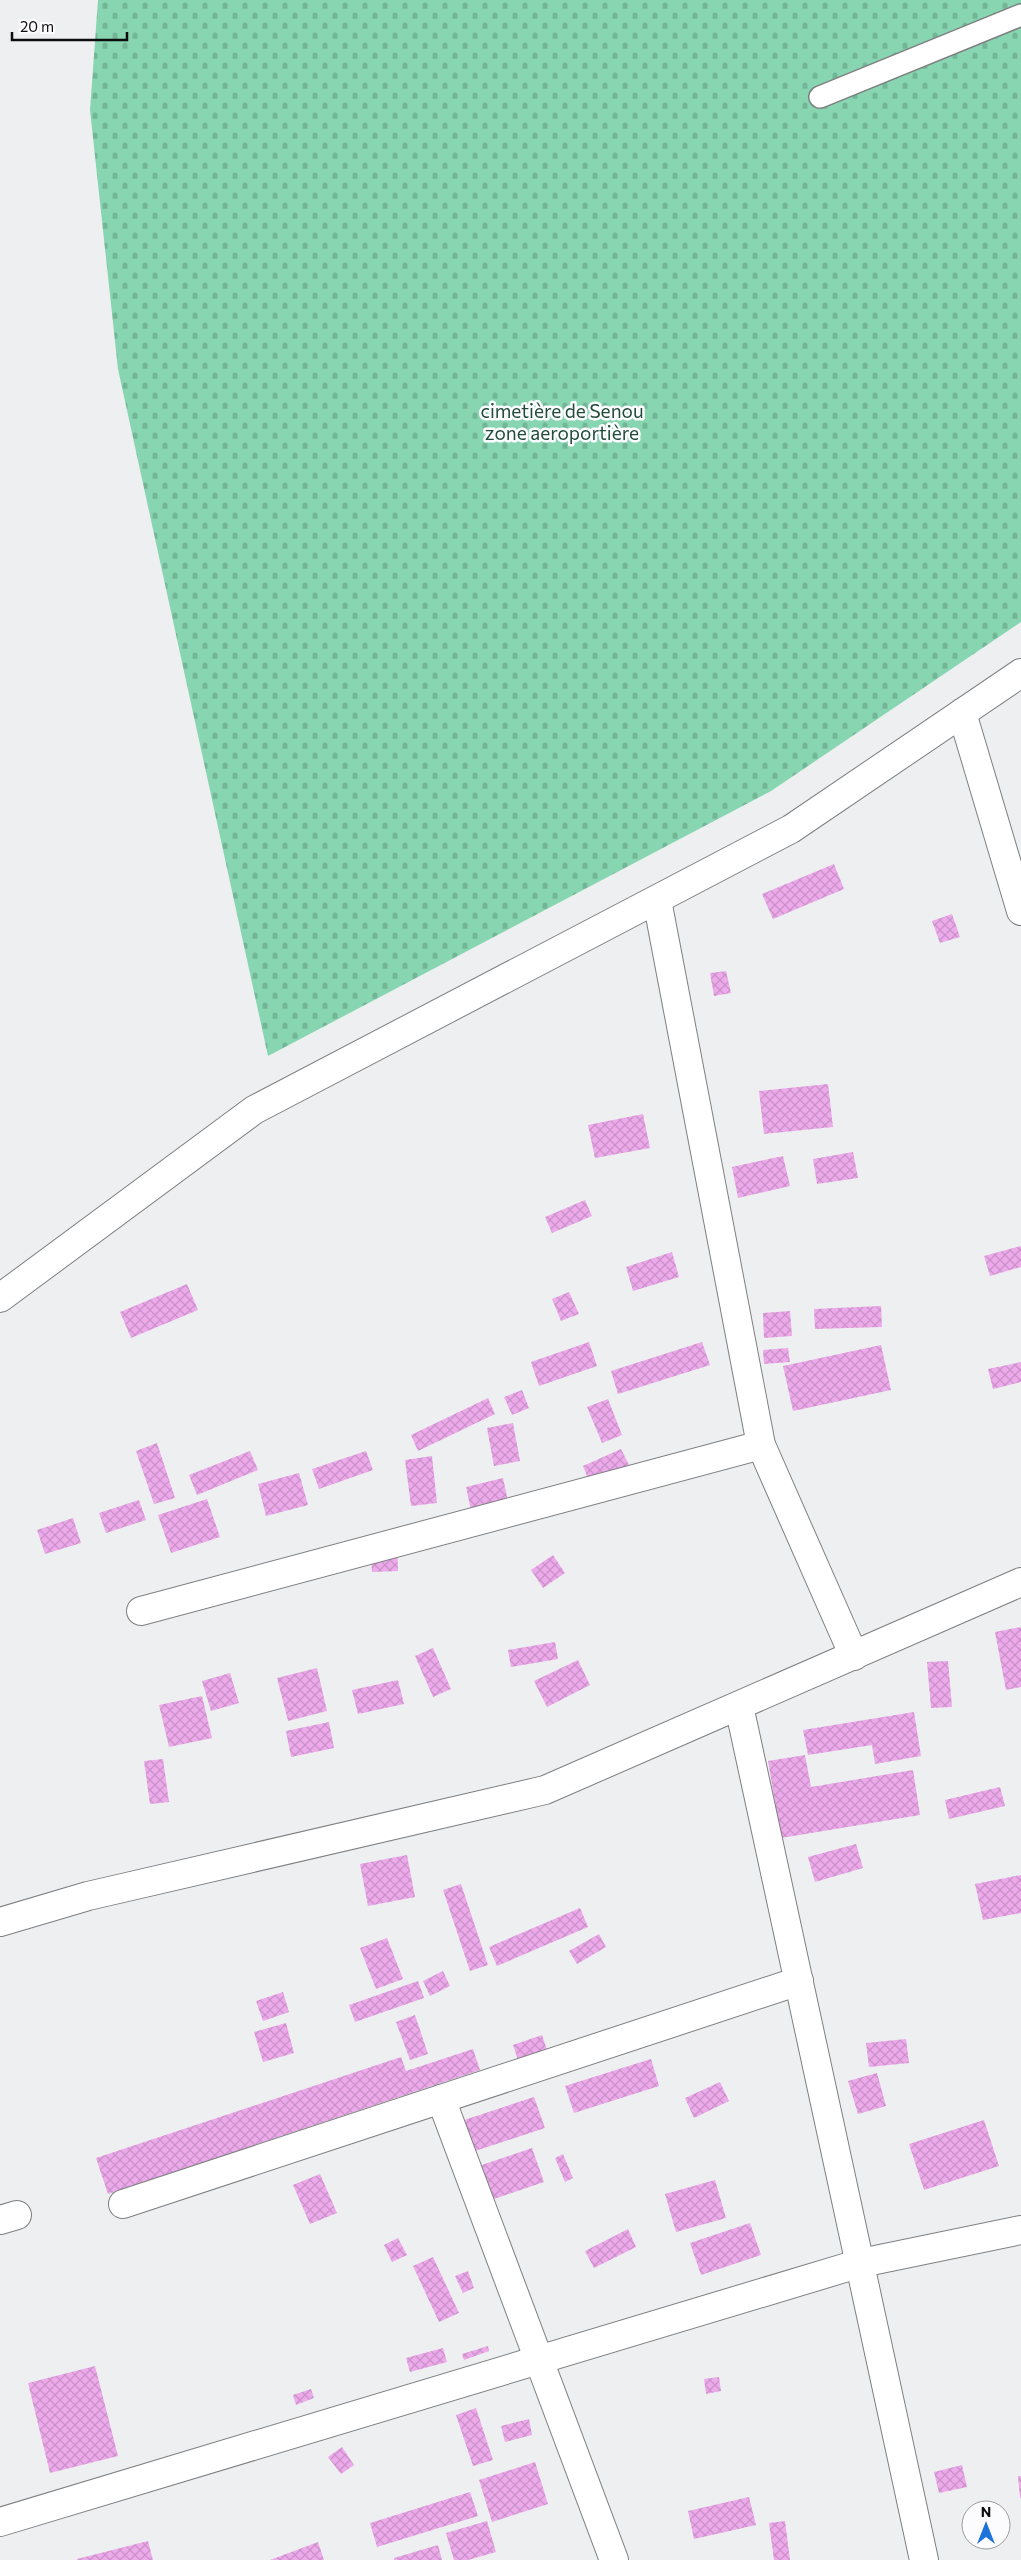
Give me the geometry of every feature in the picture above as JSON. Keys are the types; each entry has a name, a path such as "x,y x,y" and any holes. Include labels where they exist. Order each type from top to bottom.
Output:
{"street":[{"path":"0,1298 254,1110 791,829 1021,673"},
{"path":"962,713 1021,911"},
{"path":"657,900 761,1445 854,1656"},
{"path":"141,1611 761,1445"},
{"path":"0,1922 88,1896 545,1790 1021,1582"},
{"path":"739,1706 924,2560"},
{"path":"123,2204 799,1981"},
{"path":"442,2099 614,2560"},
{"path":"0,2522 861,2263 1021,2230"}],"lane":[{"path":"820,97 1021,14"}],"green space":[{"name":"cimetière de Senou zone aeroportière","path":"98,0 1021,0 1021,622 771,791 268,1056 118,369 90,110"}],"building":[{"path":"834,864 844,889 773,919 762,894"},
{"path":"952,914 960,937 940,943 932,921"},
{"path":"726,971 731,993 714,996 710,973"},
{"path":"828,1084 833,1127 764,1134 759,1091"},
{"path":"643,1114 650,1148 595,1158 588,1125"},
{"path":"853,1152 858,1178 817,1184 813,1159"},
{"path":"783,1156 790,1186 738,1198 732,1167"},
{"path":"585,1200 592,1216 552,1233 545,1217"},
{"path":"1021,1246 1021,1267 990,1276 984,1256"},
{"path":"672,1252 679,1277 633,1291 626,1267"},
{"path":"187,1284 198,1310 131,1338 120,1312"},
{"path":"569,1292 579,1314 561,1321 552,1299"},
{"path":"881,1306 882,1327 815,1329 814,1309"},
{"path":"790,1311 792,1336 764,1338 763,1313"},
{"path":"589,1342 597,1366 539,1386 531,1362"},
{"path":"702,1342 710,1365 618,1394 611,1371"},
{"path":"881,1345 891,1390 793,1411 783,1366"},
{"path":"788,1348 790,1362 764,1364 763,1350"},
{"path":"1021,1362 1021,1382 993,1389 988,1369"},
{"path":"522,1390 529,1408 512,1415 504,1397"},
{"path":"488,1398 495,1414 418,1451 411,1435"},
{"path":"608,1399 622,1435 602,1443 587,1407"},
{"path":"513,1423 520,1461 494,1466 487,1428"},
{"path":"157,1443 175,1498 154,1504 136,1451"},
{"path":"621,1449 630,1467 590,1484 583,1466"},
{"path":"250,1451 258,1470 197,1495 189,1475"},
{"path":"366,1451 373,1470 319,1489 312,1469"},
{"path":"432,1456 437,1503 411,1506 405,1460"},
{"path":"299,1473 308,1505 266,1516 258,1484"},
{"path":"503,1478 508,1501 471,1510 466,1487"},
{"path":"207,1499 220,1537 171,1553 158,1515"},
{"path":"139,1500 146,1520 106,1533 99,1513"},
{"path":"73,1518 81,1543 45,1554 37,1530"},
{"path":"397,1544 398,1571 372,1572 370,1546"},
{"path":"553,1555 565,1573 543,1588 531,1570"},
{"path":"1021,1627 1021,1687 1006,1690 995,1632"},
{"path":"555,1642 558,1659 511,1667 508,1650"},
{"path":"433,1648 451,1689 433,1697 415,1656"},
{"path":"578,1660 590,1685 547,1707 534,1681"},
{"path":"948,1661 952,1707 931,1708 927,1662"},
{"path":"317,1668 327,1711 288,1721 277,1678"},
{"path":"230,1673 239,1703 211,1711 202,1681"},
{"path":"398,1680 404,1704 358,1714 352,1690"},
{"path":"202,1696 212,1738 169,1747 159,1705"},
{"path":"914,1712 921,1756 875,1764 872,1745 808,1755 803,1730"},
{"path":"329,1722 334,1748 291,1757 286,1731"},
{"path":"805,1755 811,1787 913,1770 920,1815 781,1838 768,1761"},
{"path":"163,1759 169,1802 150,1804 144,1761"},
{"path":"1000,1787 1005,1806 949,1819 945,1800"},
{"path":"856,1844 863,1868 815,1882 808,1857"},
{"path":"407,1855 415,1897 368,1906 360,1864"},
{"path":"1021,1875 1021,1913 983,1920 975,1884"},
{"path":"461,1884 488,1965 470,1971 443,1890"},
{"path":"580,1908 588,1927 497,1966 489,1947"},
{"path":"599,1934 606,1947 577,1964 569,1951"},
{"path":"387,1938 403,1979 376,1989 360,1948"},
{"path":"443,1971 450,1986 430,1996 423,1981"},
{"path":"418,1981 424,1998 355,2022 349,2005"},
{"path":"283,1992 289,2012 263,2021 256,2001"},
{"path":"415,2015 428,2054 410,2060 396,2022"},
{"path":"286,2023 294,2053 263,2062 254,2032"},
{"path":"542,2035 547,2050 518,2060 513,2045"},
{"path":"906,2039 909,2063 869,2067 866,2043"},
{"path":"473,2049 480,2070 108,2194 96,2158 401,2057 406,2071"},
{"path":"651,2059 659,2086 574,2113 565,2086"},
{"path":"877,2073 886,2106 858,2114 848,2081"},
{"path":"720,2082 729,2101 694,2118 685,2098"},
{"path":"534,2097 545,2128 466,2154 455,2123"},
{"path":"984,2120 999,2166 924,2190 909,2144"},
{"path":"532,2148 544,2182 491,2200 479,2166"},
{"path":"563,2154 573,2178 565,2182 555,2158"},
{"path":"320,2174 337,2213 310,2224 293,2185"},
{"path":"715,2180 726,2218 676,2232 665,2194"},
{"path":"750,2223 761,2255 701,2275 690,2243"},
{"path":"628,2229 636,2247 594,2268 585,2251"},
{"path":"398,2238 407,2255 392,2262 384,2245"},
{"path":"433,2257 459,2313 439,2322 413,2266"},
{"path":"468,2271 474,2288 463,2293 455,2276"},
{"path":"488,2346 489,2351 464,2360 462,2354"},
{"path":"443,2348 447,2362 410,2372 406,2358"},
{"path":"95,2366 118,2456 50,2473 28,2383"},
{"path":"719,2377 721,2391 706,2394 704,2379"},
{"path":"311,2389 314,2398 296,2405 293,2395"},
{"path":"476,2408 493,2460 473,2466 456,2415"},
{"path":"529,2419 532,2435 505,2442 501,2426"},
{"path":"342,2447 354,2465 341,2474 328,2457"},
{"path":"535,2462 548,2504 492,2522 479,2480"},
{"path":"962,2465 967,2487 939,2493 934,2472"},
{"path":"1018,2476 1021,2476 1021,2498 1020,2498"},
{"path":"470,2492 478,2516 377,2547 370,2523"},
{"path":"749,2497 756,2525 694,2539 688,2511"},
{"path":"487,2521 496,2552 468,2560 454,2560 446,2533"},
{"path":"785,2521 790,2560 774,2560 769,2523"},
{"path":"148,2541 153,2560 77,2560 77,2559"},
{"path":"318,2542 324,2560 270,2560"},
{"path":"438,2545 442,2560 394,2560 394,2558"}]}
